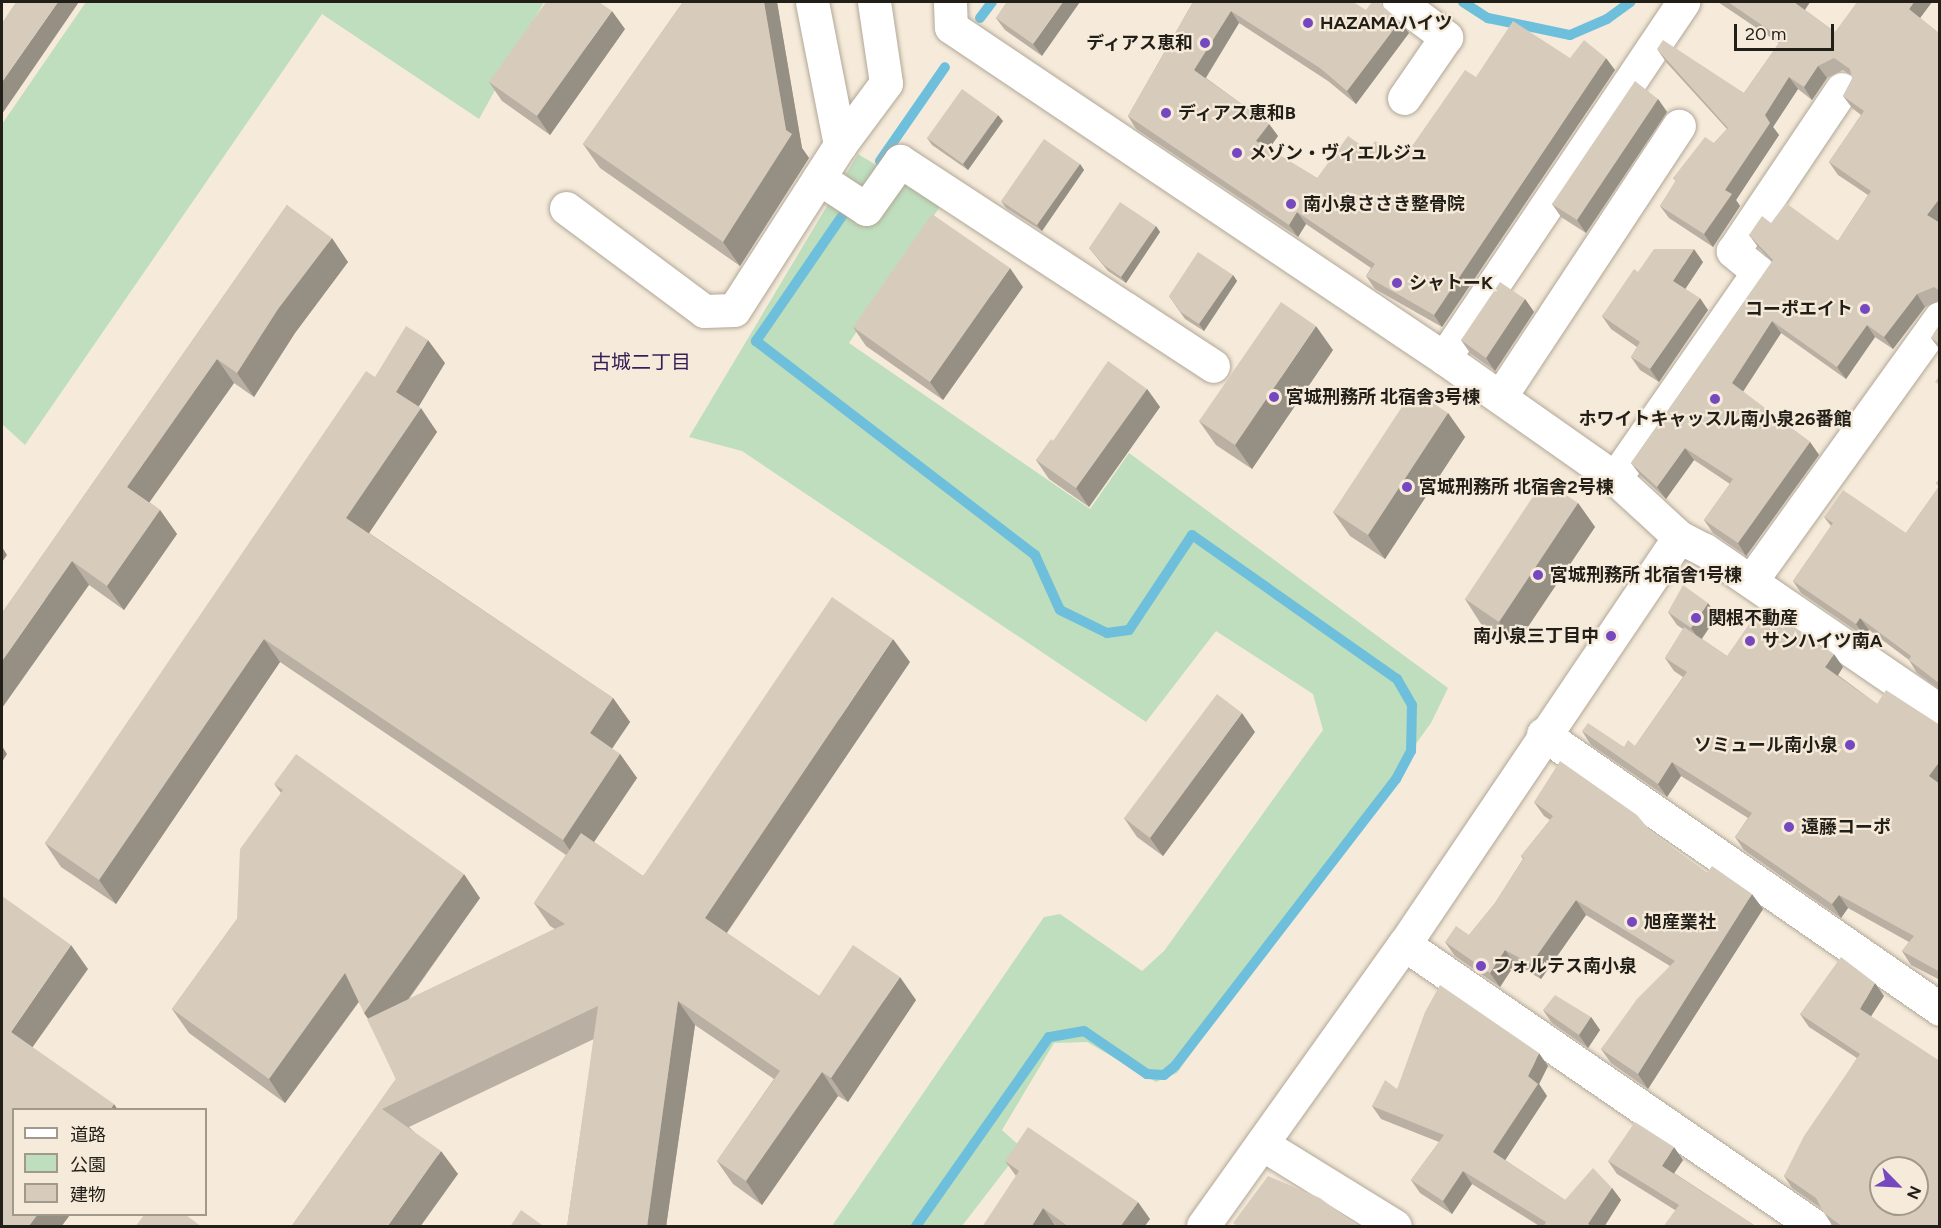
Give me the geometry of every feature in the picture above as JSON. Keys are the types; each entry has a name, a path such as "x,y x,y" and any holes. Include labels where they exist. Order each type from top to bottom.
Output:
{"street":[{"path":"812,2 840,145 843,194"},
{"path":"840,145 886,83 874,2"},
{"path":"950,2 951,27 1444,358 1615,478 1679,537 1751,581 1940,711"},
{"path":"1399,2 1446,37 1404,98"},
{"path":"1444,358 1683,2"},
{"path":"1615,478 1758,272 1733,251 1842,89"},
{"path":"1500,397 1679,126"},
{"path":"566,208 704,311 734,310 843,194 900,161 1213,366"},
{"path":"1751,581 1939,320"},
{"path":"1203,1227 1404,944 1543,734 1679,537"},
{"path":"1543,734 1940,1009"},
{"path":"1404,944 1814,1227"},
{"path":"1262,1144 1395,1227"}],"green space":[{"path":"86,2 544,2 479,119 322,14 25,445 2,424 2,124"},
{"path":"858,154 941,205 849,343 1090,509 1129,453 1448,688 1431,723 1177,1073 1156,1082 1087,1042 1054,1043 1002,1130 1022,1148 962,1226 832,1226 1044,917 1060,914 1142,971 1164,951 1323,730 1313,694 1216,631 1146,722 742,451 689,437"}],"building":[{"path":"16,2 58,2 2,82 2,23"},
{"path":"546,2 599,2 612,11 537,116 489,82"},
{"path":"683,2 764,2 786,130 792,134 723,242 583,144"},
{"path":"1007,2 1063,2 1033,44 996,18"},
{"path":"1193,2 1353,2 1366,10 1372,2 1378,2 1400,21 1347,91 1320,68 1231,11 1194,70 1269,124 1256,141 1317,178 1348,136 1369,151 1375,141 1403,159 1465,70 1476,77 1513,21 1570,58 1584,40 1606,58 1434,315 1366,276 1375,264 1297,212 1289,225 1128,116"},
{"path":"1728,2 1794,2 1835,32 1857,2 1914,2 1909,9 1940,34 1940,198 1927,215 1940,223 1940,291 1934,287 1917,294 1884,337 1867,325 1837,367 1772,321 1732,383 1810,442 1738,543 1704,520 1733,479 1685,448 1657,487 1631,463 1773,260 1749,235 1762,216 1771,223 1786,203 1838,241 1871,191 1829,162 1864,111 1843,96 1852,79 1850,69 1834,58 1818,66 1804,87 1789,77 1765,115 1770,123 1725,190 1732,194 1704,234 1660,206 1676,180 1673,178 1705,137 1714,143 1728,128 1657,49 1663,40 1744,93 1782,39"},
{"path":"1635,81 1658,99 1577,220 1552,204"},
{"path":"962,89 998,115 963,164 927,138"},
{"path":"1044,139 1080,164 1037,225 1001,201"},
{"path":"1120,202 1156,226 1121,277 1104,265 1089,248"},
{"path":"287,205 332,238 278,309 237,373 217,359 127,487 160,510 107,586 72,561 2,661 2,613"},
{"path":"932,214 1010,268 930,382 853,327"},
{"path":"1654,249 1694,249 1673,281 1700,298 1650,369 1631,357 1640,342 1602,316 1634,269 1638,272"},
{"path":"1198,252 1233,275 1199,324 1181,312 1169,296"},
{"path":"1500,282 1525,299 1486,358 1461,340"},
{"path":"1281,302 1316,326 1235,445 1199,421"},
{"path":"1940,324 1940,344 1931,338"},
{"path":"406,326 428,340 396,392 421,408 346,518 613,698 590,733 620,754 563,840 264,639 99,880 45,843 366,371 375,377"},
{"path":"1108,361 1147,389 1076,488 1036,460 1051,439 1053,441"},
{"path":"1940,375 1940,385 1935,382"},
{"path":"1413,390 1448,413 1368,535 1333,512"},
{"path":"1940,478 1940,684 1909,660 1911,656 1860,618 1856,624 1793,581 1833,523 1824,517 1843,490 1906,533 1939,486 1936,483"},
{"path":"1544,480 1578,503 1499,622 1465,599"},
{"path":"1683,585 1708,603 1691,628 1668,612"},
{"path":"832,597 893,639 705,918 819,996 853,945 900,977 831,1078 822,1072 746,1181 717,1161 780,1071 678,1001 647,1227 567,1227 598,1006 382,1109 441,1151 387,1227 291,1227 396,1079 367,1019 565,924 534,903 581,833 643,876"},
{"path":"1761,607 1771,611 1834,654 1825,667 1877,704 1886,690 1940,725 1940,761 1929,776 1940,784 1940,972 1902,951 1914,936 1839,895 1832,904 1735,837 1752,813 1672,762 1658,784 1582,731 1588,723 1624,747 1628,740 1635,746 1687,672 1665,658 1684,627 1727,656"},
{"path":"1217,694 1242,713 1150,838 1124,818"},
{"path":"296,754 464,874 364,1013 345,973 269,1079 172,1009 237,919 240,849 283,790 274,784"},
{"path":"1560,761 1637,815 1653,834 1707,873 1712,866 1752,894 1638,1074 1601,1049 1637,999 1675,961 1576,900 1531,964 1505,950 1490,973 1445,942 1456,926 1469,935 1495,903 1524,858 1521,856 1553,816 1534,802"},
{"path":"2,896 71,945 11,1032 114,1104 111,1108 12,1108 12,1216 36,1216 28,1227 2,1227"},
{"path":"1841,957 1875,983 1860,1009 1940,1061 1940,1227 1843,1227 1824,1213 1816,1198 1784,1176 1804,1136 1860,1054 1800,1014"},
{"path":"1440,985 1539,1053 1528,1076 1538,1084 1493,1152 1565,1200 1593,1168 1612,1188 1588,1224 1594,1227 1543,1227 1546,1222 1463,1171 1443,1201 1411,1180 1444,1135 1372,1106 1385,1080 1397,1089 1425,1012"},
{"path":"1555,995 1591,1017 1579,1035 1543,1010"},
{"path":"1635,1122 1674,1147 1662,1166 1757,1227 1663,1227 1679,1205 1608,1161"},
{"path":"1028,1127 1138,1202 1120,1227 1069,1227 1043,1208 1031,1227 982,1227 1019,1171 1005,1161"},
{"path":"1268,1176 1320,1198 1359,1227 1236,1227 1233,1223"},
{"path":"521,1210 545,1227 510,1227"},
{"path":"143,1216 187,1216 202,1227 135,1227"}],"waterway":[{"path":"980,18 992,2"},
{"path":"1463,2 1488,18 1570,35 1607,19 1630,2"},
{"path":"880,161 945,67"},
{"path":"851,203 756,341 1035,555 1060,610 1107,633 1129,630 1192,535 1397,679 1412,705 1411,751 1396,779 1175,1066 1164,1075 1147,1074 1084,1031 1049,1037 916,1226"}],"place":[{"name":"HAZAMAハイツ","path":"1308,23"},
{"name":"ディアス恵和","path":"1205,43"},
{"name":"ディアス恵和B","path":"1166,113"},
{"name":"メゾン・ヴィエルジュ","path":"1237,153"},
{"name":"南小泉ささき整骨院","path":"1291,204"},
{"name":"シャトーK","path":"1397,283"},
{"name":"コーポエイト","path":"1865,309"},
{"name":"宮城刑務所 北宿舎3号棟","path":"1274,397"},
{"name":"ホワイトキャッスル南小泉26番館","path":"1715,399"},
{"name":"宮城刑務所 北宿舎2号棟","path":"1407,487"},
{"name":"宮城刑務所 北宿舎1号棟","path":"1538,575"},
{"name":"関根不動産","path":"1696,618"},
{"name":"南小泉三丁目中","path":"1611,636"},
{"name":"サンハイツ南A","path":"1750,641"},
{"name":"ソミュール南小泉","path":"1850,745"},
{"name":"遠藤コーポ","path":"1789,827"},
{"name":"旭産業社","path":"1632,922"},
{"name":"フォルテス南小泉","path":"1481,966"}],"district":[{"name":"古城二丁目","path":"641,362"}]}
